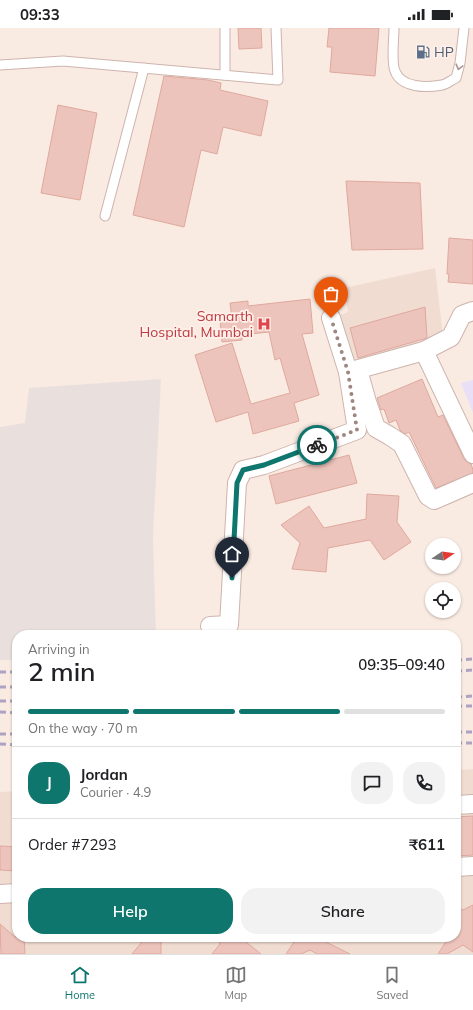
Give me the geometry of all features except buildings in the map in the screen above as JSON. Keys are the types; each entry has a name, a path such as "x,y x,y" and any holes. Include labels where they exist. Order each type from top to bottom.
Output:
{"street":[{"path":"353,371 424,351 451,338 462,315 473,311"},
{"path":"331,318 367,402 376,428 402,444 428,496 434,500 473,483"},
{"path":"424,351 473,454"},
{"path":"210,626 229,625 237,483 243,470 264,465 357,430 353,371"},
{"path":"461,805 473,804"},
{"path":"461,867 473,866"},
{"path":"0,894 12,893"}],"lane":[{"path":"225,28 226,75"},
{"path":"0,65 63,61 278,80 276,28"},
{"path":"394,28 395,72 403,82 424,87 443,85 456,78 460,63 464,28"},
{"path":"105,216 144,68"}],"shaded area":[{"path":"435,268 443,336 351,365 331,318 348,312 344,288"},
{"path":"161,379 153,537 156,630 12,630 12,660 0,660 0,427 25,423 29,388"},
{"path":"473,380 473,413 461,383"},
{"path":"473,769 473,954 0,954 0,792 12,791 12,942 461,942 461,770"}],"railway":[{"path":"461,660 473,659"},
{"path":"461,671 473,670"},
{"path":"0,672 12,672"},
{"path":"0,687 12,687"},
{"path":"461,697 473,696"},
{"path":"0,701 12,701"},
{"path":"461,706 473,706"},
{"path":"0,712 12,713"},
{"path":"461,732 473,732"},
{"path":"0,734 12,734"},
{"path":"461,743 473,743"},
{"path":"0,744 12,745"}],"way so far":[{"path":"317,445 357,430 348,372 331,318"}],"place":[{"name":"HP","path":"423,52"},
{"name":"Samarth Hospital, Mumbai","path":"264,324"}],"route":[{"path":"232,578 237,483 243,470 264,465 317,445"}]}
